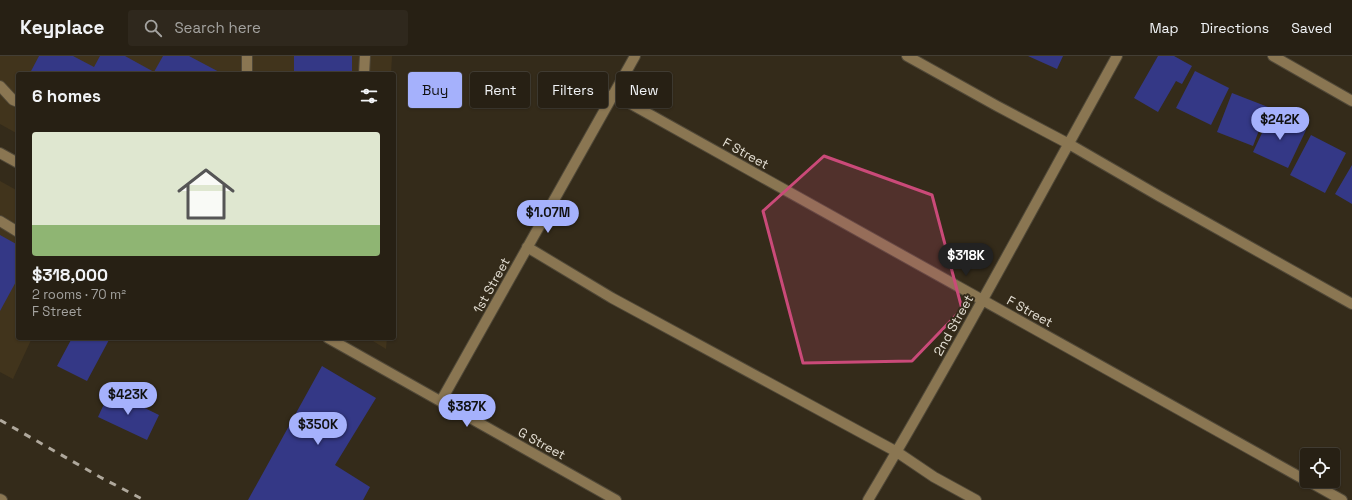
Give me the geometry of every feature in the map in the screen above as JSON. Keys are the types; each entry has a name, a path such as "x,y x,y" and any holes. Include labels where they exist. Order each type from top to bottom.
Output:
{"street":[{"path":"247,56 247,72"},
{"path":"364,72 365,56"},
{"name":"1st Street","path":"441,401 635,56"},
{"path":"907,56 1069,144 1352,304"},
{"name":"2nd Street","path":"868,500 1118,56"},
{"path":"1273,56 1352,101"},
{"path":"0,86 16,101"},
{"name":"F Street","path":"613,94 1300,477"},
{"path":"0,153 16,162"},
{"path":"0,220 16,231"},
{"path":"527,247 612,298 896,452 934,477 976,500"},
{"name":"G Street","path":"332,340 616,500"},
{"name":"F Street","path":"1320,488 1342,500"}],"highlighted area":[{"path":"824,156 932,195 962,309 912,361 803,363 763,211"}],"shaded area":[{"path":"0,56 392,56 391,72 16,72 16,133 0,124"},
{"path":"0,181 16,190 16,340 31,340 13,379 0,372"},
{"path":"371,340 387,340 386,349"}],"building":[{"path":"39,56 73,56 94,67 100,56 125,56 154,72 31,72"},
{"path":"163,56 189,56 219,72 154,72"},
{"path":"294,56 352,56 352,72 294,72"},
{"path":"1028,56 1063,56 1057,69"},
{"path":"1158,56 1174,56 1192,66 1182,84 1176,81 1158,112 1134,98"},
{"path":"1195,71 1229,88 1211,125 1176,108"},
{"path":"1232,93 1268,107 1253,146 1217,132"},
{"path":"1271,114 1306,130 1288,168 1253,152"},
{"path":"1311,135 1346,153 1325,193 1290,175"},
{"path":"1352,165 1352,204 1335,194"},
{"path":"0,235 16,244 16,282 0,311"},
{"path":"71,340 109,340 87,381 57,366"},
{"path":"322,366 376,398 335,465 370,487 363,500 248,500"},
{"path":"110,391 159,415 147,440 98,417"}],"railway":[{"path":"0,420 100,477 144,500"}]}
